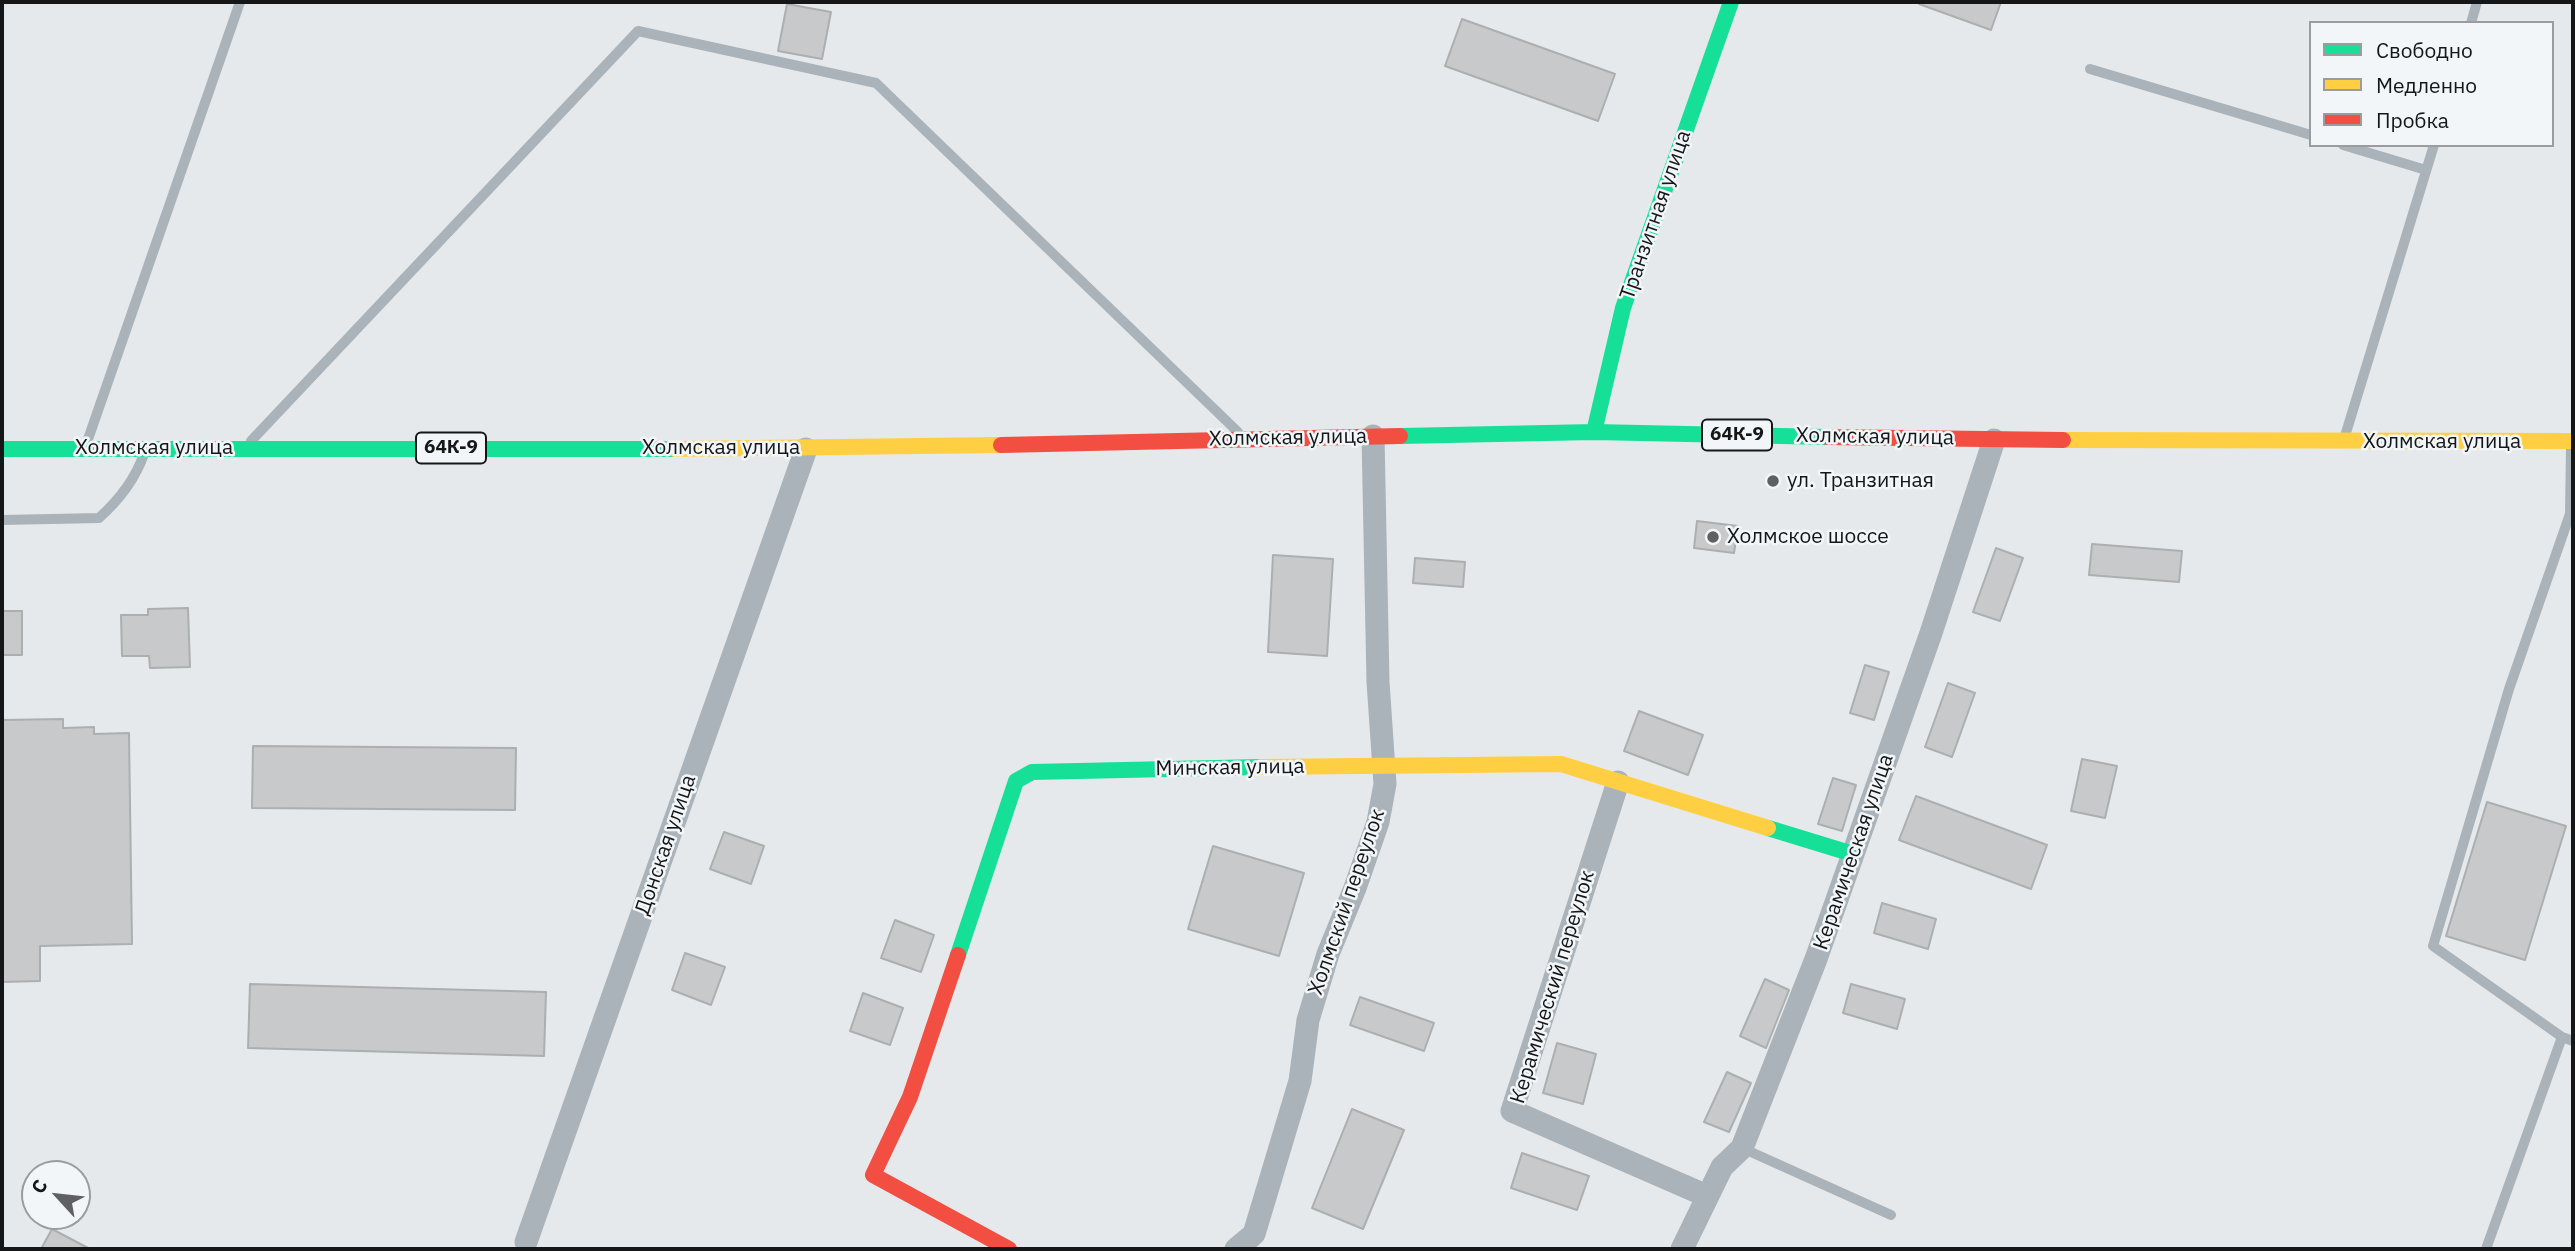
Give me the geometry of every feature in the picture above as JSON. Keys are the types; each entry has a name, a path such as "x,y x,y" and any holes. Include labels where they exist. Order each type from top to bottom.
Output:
{"main road":[{"name":"Транзитная улица","path":"1594,432 1623,308 1731,2"},
{"name":"Холмская улица","path":"2,449 806,449 1594,432 1994,440 2572,441"},
{"name":"Минская улица","path":"1009,1249 873,1175 910,1097 1016,781 1032,772 1561,764 1853,854"}],"street":[{"name":"Холмский переулок","path":"1236,1249 1254,1234 1300,1081 1308,1020 1328,954 1378,822 1385,784 1378,682 1373,436"},
{"name":"Керамическая улица","path":"1682,1249 1722,1167 1742,1147 1816,959 1931,633 1994,440"},
{"name":"Донская улица","path":"526,1242 806,449"},
{"name":"Керамический переулок","path":"1618,782 1512,1111 1707,1196"}],"lane":[{"path":"85,449 240,2"},
{"path":"2472,21 2477,2"},
{"path":"244,448 638,31 876,83 1245,439"},
{"path":"2090,69 2309,134"},
{"path":"2350,147 2426,170"},
{"path":"2343,442 2433,147"},
{"path":"2486,1249 2568,1039 2433,946 2509,689 2572,515 2572,441"},
{"path":"2,520 99,518 117,502 138,471 147,448"},
{"path":"1742,1147 1891,1215"}],"building":[{"path":"1919,2 2001,2 1991,30"},
{"path":"787,4 831,12 822,59 778,51"},
{"path":"1462,19 1615,74 1598,121 1445,66"},
{"path":"1697,521 1738,526 1734,553 1694,548"},
{"path":"2092,544 2182,551 2179,582 2089,575"},
{"path":"1996,548 2023,558 2000,621 1973,612"},
{"path":"1273,555 1333,559 1327,656 1268,652"},
{"path":"1415,558 1465,562 1463,587 1413,583"},
{"path":"188,608 190,667 150,668 149,656 122,656 121,615 148,615 148,609"},
{"path":"2,611 22,611 22,655 2,655"},
{"path":"1865,665 1889,672 1874,720 1850,713"},
{"path":"1948,683 1975,693 1952,757 1925,747"},
{"path":"1639,711 1703,735 1688,775 1624,751"},
{"path":"63,719 63,728 94,727 94,734 129,733 132,944 40,946 40,981 2,982 2,720"},
{"path":"253,746 516,748 515,810 252,808"},
{"path":"2082,759 2117,766 2105,818 2071,811"},
{"path":"1833,778 1856,785 1842,831 1818,824"},
{"path":"1916,796 2047,845 2031,889 1899,840"},
{"path":"2487,802 2566,826 2525,960 2446,936"},
{"path":"724,832 764,846 751,884 710,869"},
{"path":"1213,846 1304,873 1279,956 1188,929"},
{"path":"1882,903 1936,919 1928,949 1874,933"},
{"path":"895,920 934,935 921,972 881,958"},
{"path":"685,953 725,967 711,1005 672,990"},
{"path":"1765,979 1789,990 1766,1048 1740,1036"},
{"path":"250,984 546,992 544,1056 248,1048"},
{"path":"1851,984 1905,999 1897,1029 1843,1013"},
{"path":"863,993 903,1008 890,1045 850,1031"},
{"path":"1360,997 1434,1023 1424,1051 1350,1025"},
{"path":"1557,1043 1596,1054 1583,1104 1543,1093"},
{"path":"1727,1072 1751,1083 1729,1132 1704,1122"},
{"path":"1352,1109 1404,1130 1363,1229 1312,1208"},
{"path":"1522,1153 1589,1176 1577,1210 1511,1188"},
{"path":"54,1230 90,1249 41,1249"}],"traffic: fast":[{"path":"1594,432 1623,308 1731,2"},
{"path":"1400,436 1594,432 1827,437"},
{"path":"2,449 675,449"},
{"path":"958,955 1016,781 1032,772 1261,767"},
{"path":"1768,828 1853,854"}],"traffic: slow":[{"path":"2063,440 2573,441"},
{"path":"675,449 1001,445"},
{"path":"1261,767 1561,764 1768,828"}],"traffic: jam":[{"path":"1001,445 1400,436"},
{"path":"1827,437 2063,440"},
{"path":"958,955 910,1097 873,1175 1009,1249"}],"place":[{"name":"ул. Транзитная","path":"1773,481"},
{"name":"Холмское шоссе","path":"1713,537"}]}
